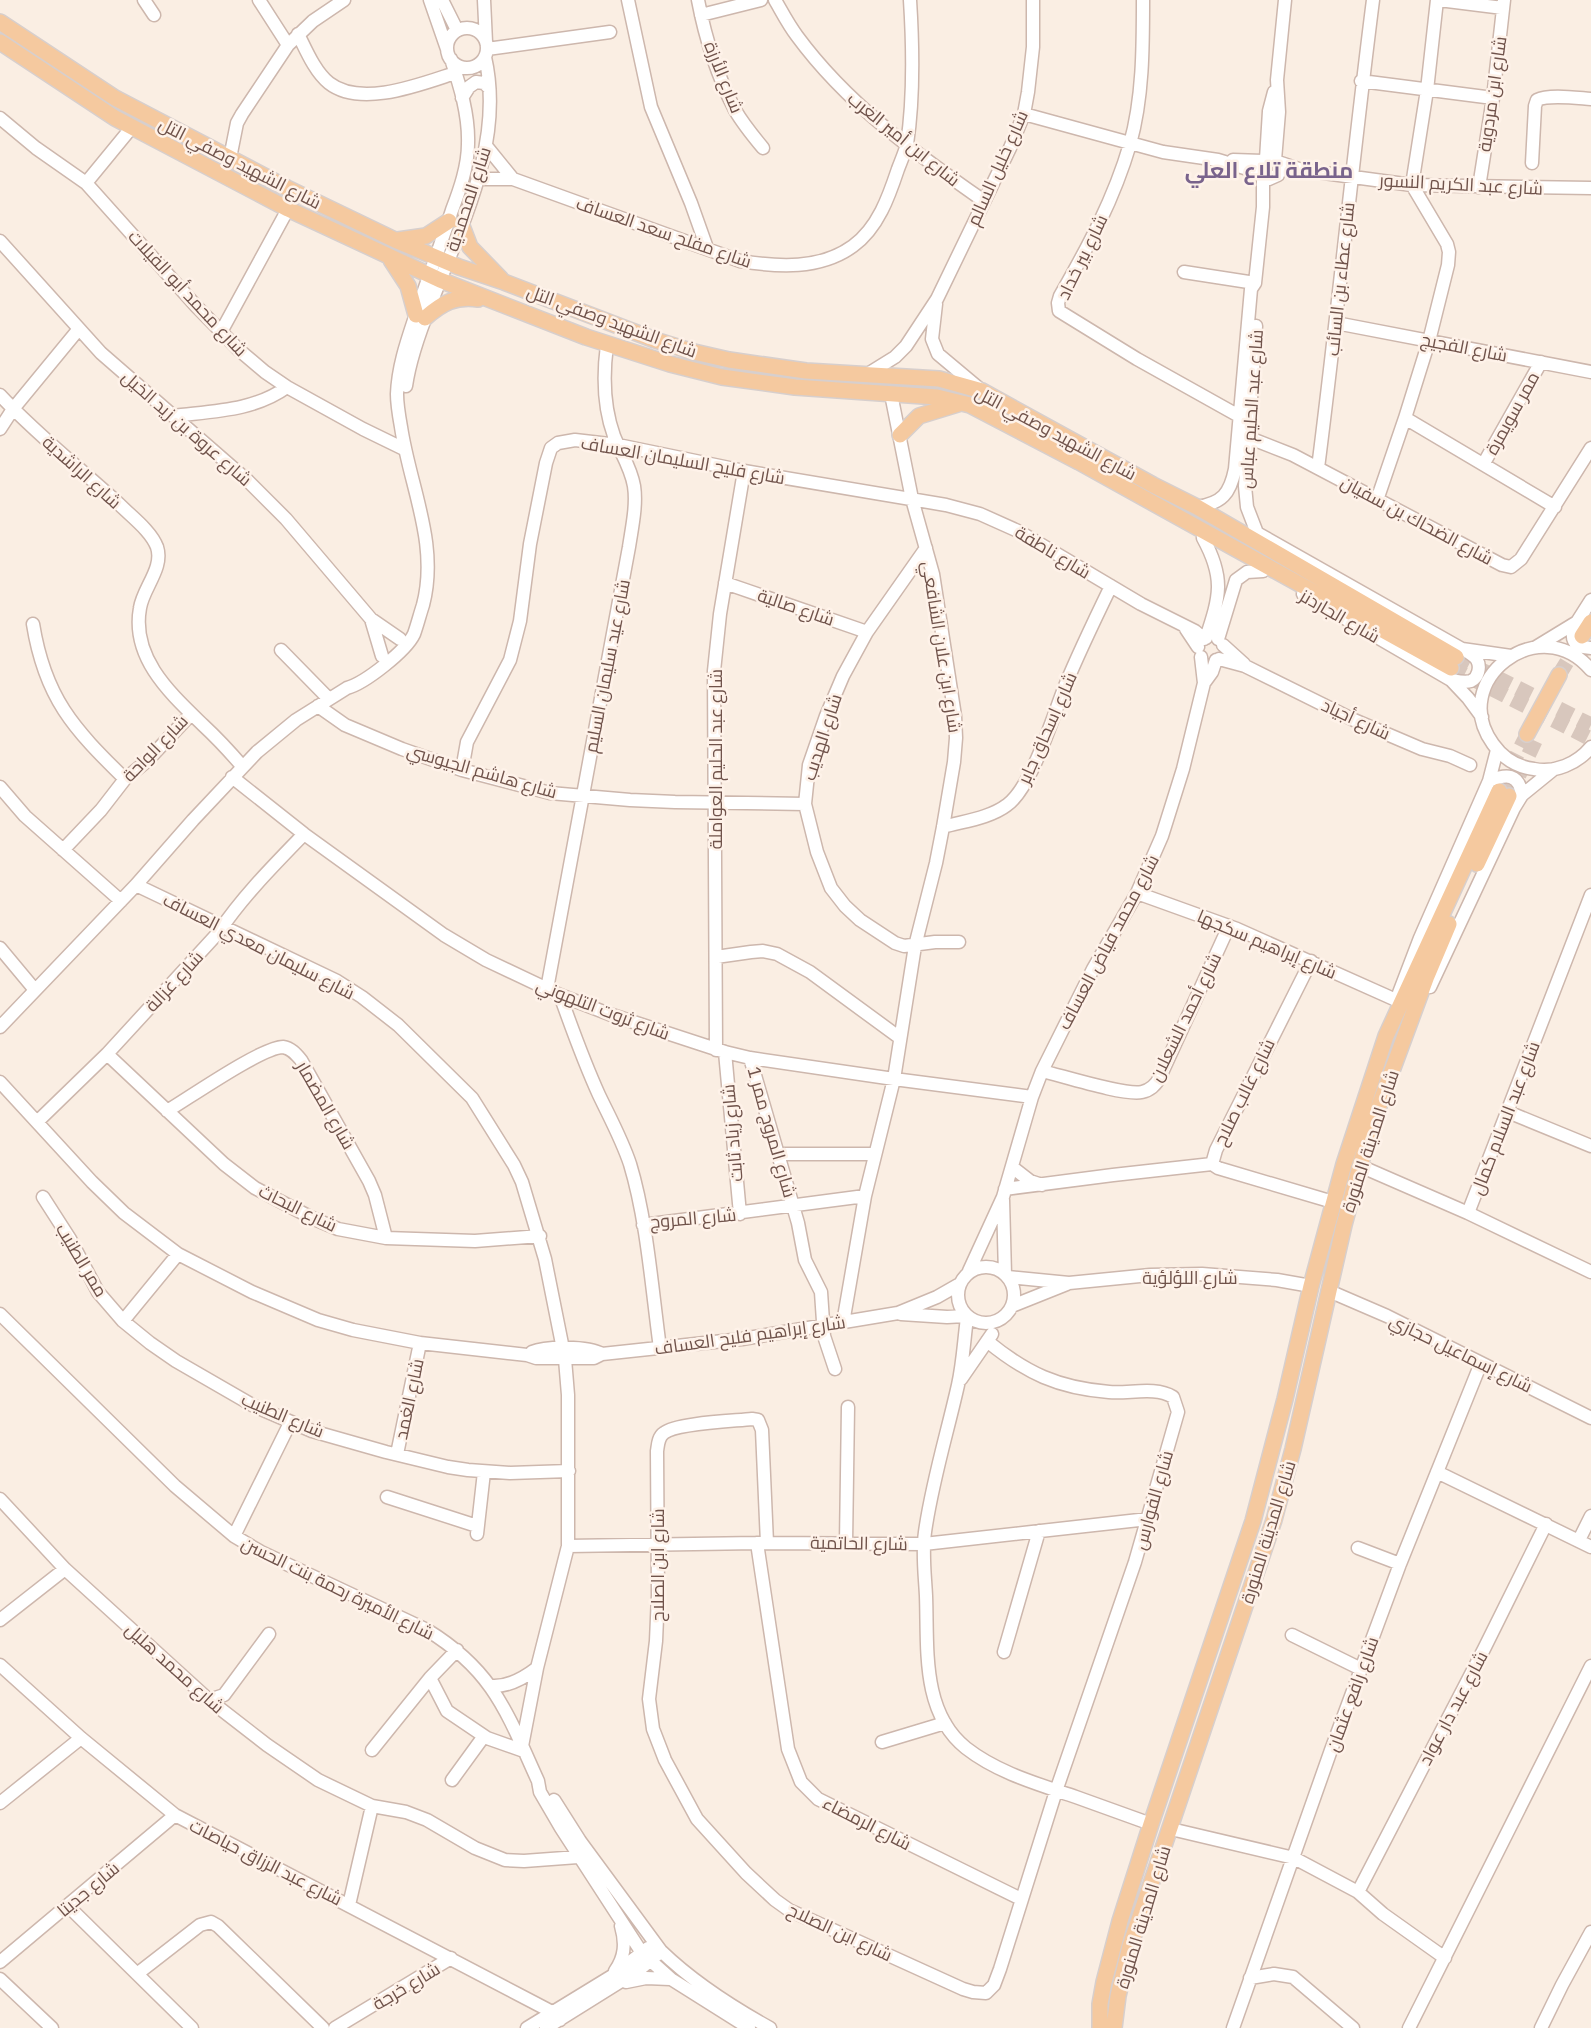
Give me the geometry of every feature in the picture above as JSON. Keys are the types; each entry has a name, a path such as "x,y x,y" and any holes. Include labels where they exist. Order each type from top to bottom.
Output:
{"main road":[{"name":"شارع الشهيد وصفي التل","path":"0,22 115,98 287,188 395,240 655,340 694,352 768,366 806,371 939,379 982,391 1203,511 1455,663"},
{"name":"شارع الشهيد وصفي التل","path":"0,42 80,97 132,127 288,209 434,278 490,301 607,344 670,364 722,377 795,387 937,397 962,403 1010,425 1190,524 1455,663"},
{"path":"395,240 426,236 455,223 470,247 504,282"},
{"path":"388,257 408,286 420,316 455,299 464,298 490,301"},
{"path":"900,435 919,416 962,403"},
{"path":"1532,736 1563,677"},
{"name":"شارع المدينة المنورة","path":"1114,2028 1118,1996 1128,1954 1274,1520 1344,1225 1360,1166 1380,1103 1445,932 1505,791"},
{"name":"شارع المدينة المنورة","path":"1100,2028 1100,2004 1109,1957 1151,1824 1253,1522 1333,1202 1386,1036 1505,791"},
{"path":"1118,1996 1122,2028"},
{"path":"1089,2028 1091,2014 1100,2004"}],"street":[{"path":"144,0 154,15"},
{"path":"259,0 288,45"},
{"path":"230,158 237,123 288,45 298,34 344,0"},
{"name":"شارع المحمدية","path":"430,0 455,73 468,130 468,157 455,223"},
{"path":"442,0 462,29"},
{"path":"462,29 477,30 486,49 481,63 468,68 455,64 449,54 451,36 462,29 476,15 483,0"},
{"name":"شارع المحمدية","path":"347,688 357,686 389,661 406,644 414,634 426,590 428,572 424,524 404,448 397,404 398,384 402,360 455,223 478,179 487,147 489,88 483,0"},
{"path":"628,0 651,107 691,203 706,248"},
{"name":"شارع الأرزة","path":"698,0 701,16 722,78 736,111 763,148"},
{"path":"701,16 761,0"},
{"name":"شارع ابن أمير الغرب","path":"774,0 805,47 866,112 907,146 984,201"},
{"name":"شارع مفلح سعد العساف","path":"478,179 513,179 740,261 780,267 819,262 842,254 854,246 881,213 907,146 911,93 910,0"},
{"name":"شارع خليل السالم","path":"866,375 895,357 906,346 937,299 1010,148 1024,114 1033,53 1033,0"},
{"name":"شارع بير خداد","path":"1143,0 1138,107 1130,143 1097,230 1060,296 1058,303 1059,311 1137,359 1239,416"},
{"name":"شارع عبد الحليم عباس","path":"1203,511 1216,503 1229,489 1235,469 1251,289 1255,283 1263,208 1278,112 1278,80 1286,0"},
{"name":"شارع عطاء بن السائب","path":"1318,468 1336,323 1361,81 1372,0"},
{"path":"1377,500 1406,418 1429,341 1448,265 1449,252 1447,244 1412,184 1427,90 1438,0 1503,4"},
{"name":"شارع ابن مردوية","path":"1479,187 1493,98 1503,4"},
{"path":"486,49 610,32"},
{"path":"298,34 306,51 328,82 350,92 382,93 455,73"},
{"path":"1361,81 1493,98"},
{"path":"462,98 469,87 476,82 484,83 489,88"},
{"path":"1532,163 1535,106 1538,100 1541,98 1591,99"},
{"name":"شارع عبد الكريم النسور","path":"1024,114 1164,152 1270,167 1412,184 1479,187 1591,188"},
{"name":"شارع محمد أبو الفيلات","path":"0,118 36,148 86,183 221,332 265,372 287,387 363,429 404,448"},
{"path":"86,183 132,127"},
{"path":"487,147 513,179"},
{"path":"221,332 288,209"},
{"name":"شارع عروة بن زيد الخيل","path":"0,241 78,330 101,353 220,455 269,501 371,619 400,639"},
{"path":"1184,272 1255,283"},
{"name":"شارع عبد الحليم عباس","path":"1255,283 1259,289 1247,437 1246,498 1250,516 1257,533"},
{"name":"شارع خليل السالم","path":"937,299 932,339 938,354 982,391"},
{"name":"شارع الفجيج","path":"1336,323 1591,372"},
{"path":"0,429 13,409 78,330"},
{"name":"شارع عيد سليمان السليم","path":"547,990 629,547 635,498 631,473 610,424 605,401 607,344"},
{"name":"ممر سويمرة","path":"1484,464 1541,362"},
{"path":"173,416 250,406 275,396 287,387"},
{"name":"شارع ابن علان الشافعي","path":"843,1323 866,1196 894,1079 915,946 943,827 956,738 955,716 938,601 912,499 891,394"},
{"name":"شارع الراشدية","path":"0,395 126,511 149,535 157,546 158,554"},
{"path":"1406,418 1555,507"},
{"name":"شارع الضحاك بن سفيان","path":"1247,437 1276,447 1502,565 1511,567 1521,559 1591,448"},
{"name":"شارع فليح السليمان العساف","path":"462,770 467,742 510,660 516,641 530,544 546,463 551,448 558,443 575,440 618,445 744,471 912,499"},
{"name":"شارع عبد الحليم العواملة","path":"720,1051 716,958 714,671 725,583 744,471"},
{"name":"شارع ناطفة","path":"912,499 946,505 1002,522 1184,627 1208,644"},
{"name":"شارع الجاردنز","path":"1203,511 1257,533 1455,663 1468,698 1482,717"},
{"name":"شارع الجاردنز","path":"1190,524 1203,538 1263,571 1455,663 1511,656"},
{"name":"شارع محمد فياض العساف","path":"969,1271 1004,1193 1032,1097 1042,1071 1092,969 1137,893 1154,857 1169,816 1186,759 1204,683 1208,644 1219,580 1214,558 1203,538"},
{"name":"شارع الهديب","path":"926,548 867,632 843,676 826,716 809,765 806,804 811,831 831,888 845,906 860,920 895,943 904,946 915,946 925,942 959,942"},
{"name":"شارع الواحة","path":"63,850 101,810 125,779 152,755 191,714 149,665 141,642 140,606 155,571 158,554"},
{"name":"شارع محمد فياض العساف","path":"1208,644 1236,580 1246,572 1263,571"},
{"name":"شارع صالية","path":"725,583 867,632"},
{"name":"شارع إسحاق جابر","path":"943,827 999,810 1015,798 1041,750 1086,638 1110,586"},
{"path":"1591,600 1587,635 1511,656 1497,667 1487,682 1482,699 1482,717 1487,734 1497,750 1523,767 1543,770 1554,769 1576,760 1591,747"},
{"name":"شارع عروة بن زيد الخيل","path":"371,619 382,656"},
{"path":"33,624 39,658 60,706 70,721 125,779"},
{"path":"0,1027 136,885 242,766 276,735 347,688 353,680 416,624"},
{"name":"شارع محمد فياض العساف","path":"1204,683 1223,652 1208,644"},
{"name":"شارع أجياد","path":"1208,644 1208,662 1218,660 1246,666"},
{"name":"شارع أجياد","path":"1208,644 1246,666 1375,729 1422,749 1450,756 1470,765"},
{"path":"1536,648 1553,648 1569,653 1591,670"},
{"name":"شارع هاشم الجيوسي","path":"281,650 333,718 402,749 462,770 550,793 630,800 806,804"},
{"path":"191,714 242,766"},
{"name":"شارع المدينة المنورة","path":"1497,750 1505,791"},
{"path":"1576,760 1591,760"},
{"name":"شارع المدينة المنورة","path":"1386,1036 1396,1000 1420,938 1505,791 1554,769"},
{"name":"شارع ثروت التلهوني","path":"232,777 304,834 444,935 486,960 547,990 609,1014 720,1051 750,1058 1032,1097"},
{"path":"0,788 25,816 121,901"},
{"name":"شارع غزالة","path":"37,1122 107,1054 222,927 249,891 304,834"},
{"name":"شارع سليمان معدي العساف","path":"136,885 317,971 345,986 398,1025 472,1098 501,1142 522,1182 540,1236 565,1354 568,1395 569,1471 568,1546 537,1668 523,1749"},
{"name":"شارع إبراهيم سكجها","path":"1137,893 1229,926 1396,1000"},
{"name":"شارع عبد السلام كمال","path":"1591,895 1468,1213 1591,1272"},
{"name":"شارع أحمد الشعلان","path":"1042,1071 1126,1092 1142,1092 1153,1087 1160,1077 1229,926"},
{"path":"0,948 34,990"},
{"path":"716,958 763,951 784,957 810,972 900,1038"},
{"name":"شارع غالب صلاح","path":"1310,961 1216,1150 1212,1164 1218,1168 1333,1202"},
{"name":"شارع المروج","path":"560,995 598,1093 624,1148 634,1182 643,1225 740,1214 866,1196"},
{"name":"شارع المضمار","path":"167,1110 262,1053 285,1047 294,1052 301,1060 369,1181 377,1202 386,1238"},
{"name":"شارع زياد ثابت","path":"720,1051 740,1214"},
{"name":"شارع البحاث","path":"107,1054 224,1164 255,1188 277,1201 338,1229 386,1238 475,1241 540,1236"},
{"name":"شارع المروج ممر 1","path":"750,1058 793,1207 806,1260 823,1298 824,1336 835,1368"},
{"name":"شارع إبراهيم فليح العساف","path":"0,1082 92,1182 131,1218 178,1254 276,1304 318,1320 353,1330 420,1343 527,1354 535,1351 594,1358 602,1354 824,1327 898,1314 966,1317"},
{"path":"1508,1112 1591,1146"},
{"path":"777,1154 875,1154"},
{"path":"1004,1193 1042,1185 1212,1164"},
{"path":"1360,1166 1468,1213"},
{"path":"1012,1167 1030,1181 1042,1185"},
{"name":"شارع محمد فياض العساف","path":"1004,1193 1006,1275"},
{"name":"ممر الطنيب","path":"43,1197 70,1239 98,1292 123,1321"},
{"path":"643,1225 660,1348"},
{"path":"123,1321 178,1254"},
{"path":"958,1384 1012,1306 1014,1296 1013,1286 1006,1275 994,1267 981,1267 969,1271 958,1285 957,1301 966,1317 978,1323 991,1324 1003,1318"},
{"name":"شارع اللؤلؤية","path":"1006,1275 1069,1283 1150,1275 1202,1274 1277,1280 1311,1286"},
{"name":"شارع اللؤلؤية","path":"1012,1306 1069,1283"},
{"name":"شارع إبراهيم فليح العساف","path":"898,1314 937,1297 958,1285"},
{"name":"شارع إسماعيل حجازي","path":"1329,1292 1387,1316 1591,1418"},
{"name":"شارع الأميرة رحمة بنت الحسن","path":"0,1314 175,1486 234,1536 262,1552 406,1619 444,1640 457,1650 492,1686 502,1702 538,1781 540,1792 578,1857 646,1957 671,1979 749,2028"},
{"path":"966,1317 958,1384 933,1490 924,1544 929,1667 931,1688 936,1705 945,1723 964,1746 981,1758 1007,1772 1151,1824"},
{"name":"شارع الطنيب","path":"123,1321 176,1361 254,1406 290,1422 448,1467 484,1472 569,1471"},
{"name":"شارع الفوارس","path":"987,1341 1011,1360 1040,1378 1109,1392 1157,1392 1173,1398 1178,1412 1148,1519 1056,1791"},
{"name":"شارع الغمد","path":"397,1454 420,1343"},
{"name":"شارع رافع عثمان","path":"1233,2028 1400,1564 1482,1363"},
{"path":"846,1543 848,1407"},
{"name":"شارع الرمضاء","path":"752,1419 758,1420 762,1430 762,1543 788,1749 801,1782 818,1799 1021,1899"},
{"name":"شارع ابن الصلاح","path":"752,1419 670,1429 661,1436 656,1451 658,1595 656,1641 649,1699 653,1729 665,1760 697,1819 729,1857 760,1887 789,1910 963,1989 986,1993 994,1985 1056,1791"},
{"path":"234,1536 290,1422"},
{"path":"387,1497 477,1530 484,1472"},
{"path":"1437,1472 1591,1547"},
{"name":"شارع محمد هليل","path":"0,1499 66,1569 209,1700 267,1745 318,1780 372,1806 406,1812 476,1848 505,1860 524,1862 578,1857"},
{"path":"1579,1540 1591,1516"},
{"name":"شارع الحاتمية","path":"568,1546 762,1543 924,1544 1148,1519"},
{"name":"شارع عبد دار عواد","path":"1358,1892 1546,1524"},
{"path":"1004,1652 1039,1531"},
{"path":"1358,1548 1400,1564"},
{"path":"0,1620 66,1569"},
{"path":"209,1700 224,1695 269,1634"},
{"path":"1292,1634 1361,1669"},
{"path":"372,1750 430,1678 457,1650"},
{"name":"شارع عبد الرزاق حياصات","path":"0,1665 81,1738 175,1815 451,1958 556,2016"},
{"path":"1409,2028 1591,1666"},
{"path":"492,1686 510,1684 527,1676 537,1668"},
{"path":"430,1678 447,1711 484,1736 523,1749"},
{"path":"882,1742 945,1723"},
{"path":"452,1780 484,1736"},
{"path":"0,1803 81,1738"},
{"name":"شارع الأميرة رحمة بنت الحسن","path":"538,1781 545,1786 580,1841 657,1947 672,1962 715,1994 770,2028"},
{"path":"350,1905 372,1806"},
{"name":"شارع جديتا","path":"0,1962 175,1815"},
{"path":"1171,1829 1294,1858 1358,1892 1383,1914 1445,1958"},
{"path":"68,1906 192,2028"},
{"path":"614,1981 624,1947 618,1917"},
{"path":"137,1974 200,1925 211,1922 218,1926 323,2028"},
{"path":"1545,2027 1562,1984 1591,1932"},
{"path":"527,2028 556,2016 614,1981 657,1947"},
{"name":"شارع خرجة","path":"335,2028 451,1958"},
{"path":"1250,1978 1274,1974 1293,1977 1353,2028"},
{"path":"614,1981 646,1978 671,1979"},
{"path":"0,1979 52,2028"},
{"path":"546,2028 556,2016"}],"tunnel":[{"path":"1559,675 1579,642"},
{"path":"1456,657 1591,725"},
{"path":"1451,668 1591,739"},
{"path":"1500,788 1527,735"},
{"path":"1509,796 1537,737"}],"district":[{"name":"منطقة تلاع العلي","path":"1269,169"}]}
